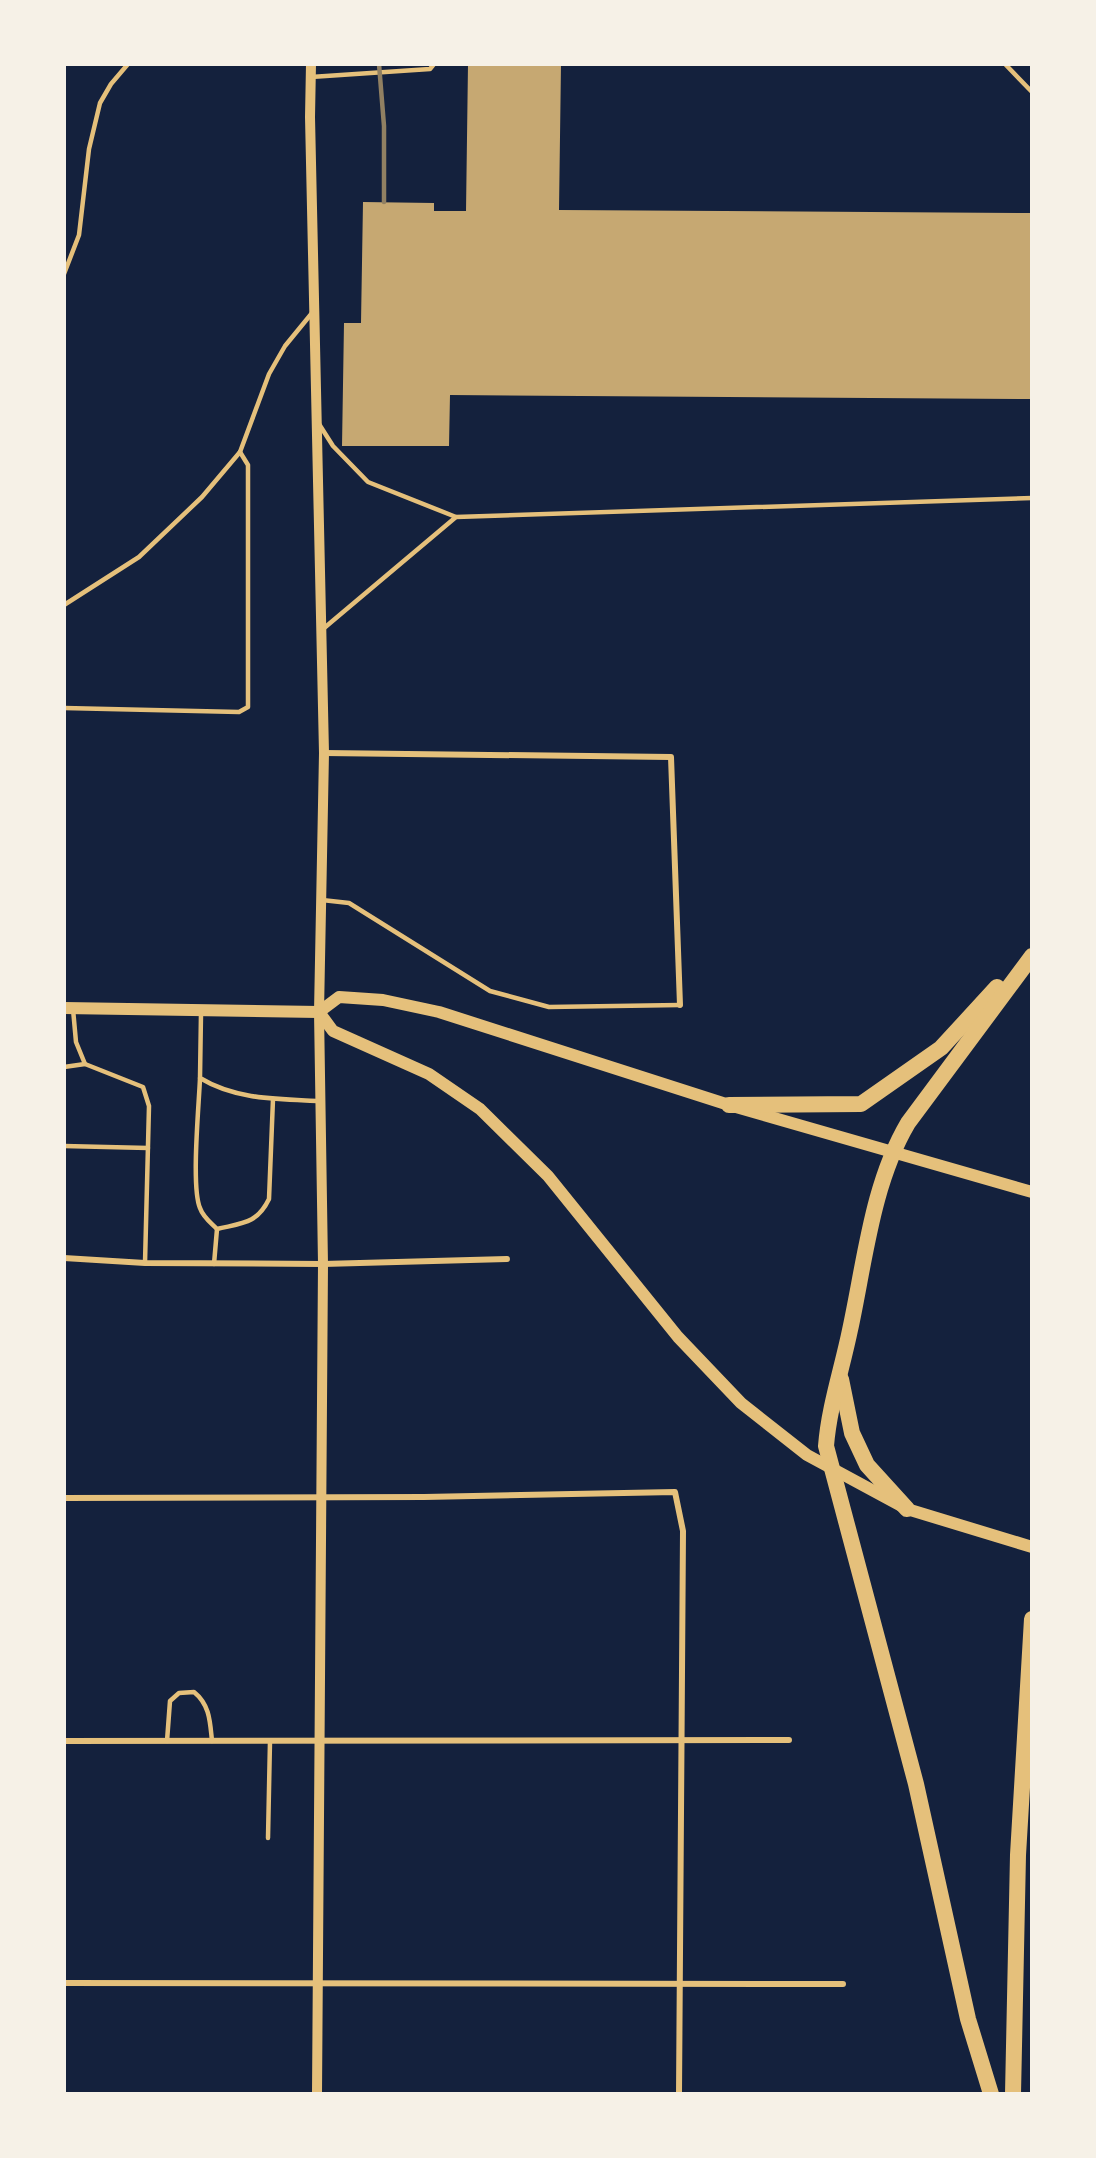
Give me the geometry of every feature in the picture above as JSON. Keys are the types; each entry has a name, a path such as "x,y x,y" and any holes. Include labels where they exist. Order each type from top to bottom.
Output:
{"highway":[{"path":"729,1105 861,1104 941,1048 1032,949"},
{"path":"992,2094 968,2019 916,1784 826,1446 828,1420 881,1188 893,1150 908,1123 1032,956"},
{"path":"840,1375 852,1433 867,1465 907,1509"},
{"path":"1013,2094 1018,1855 1027,1724 1028,1647 1032,1619"}],"main road":[{"path":"69,1008 319,1012 339,997 383,1000 439,1012 729,1105 893,1150 1032,1192"},
{"path":"319,1012 333,1031 429,1074 480,1109 548,1176 678,1337 741,1402 807,1455 907,1509 1032,1546"}],"street":[{"path":"311,64 324,753 319,1012 323,1264 317,2094"},
{"path":"324,753 671,757 680,1005"},
{"path":"64,1258 214,1264 323,1264 507,1259"},
{"path":"64,1498 424,1497 675,1492 683,1532 679,2094"},
{"path":"64,1742 789,1740"},
{"path":"64,1983 843,1984"}],"lane":[{"path":"64,274 79,235 89,149 100,104 111,84 128,64"},
{"path":"311,77 413,72 430,69 434,64"},
{"path":"1005,64 1032,92"},
{"path":"64,605 139,557 202,497 240,452 269,374 285,346 314,311"},
{"path":"316,419 333,446 368,482 456,517 1032,498"},
{"path":"64,708 239,712 248,707 248,465 240,452"},
{"path":"321,631 456,517"},
{"path":"322,900 349,903 490,991 515,999 549,1007 680,1005"},
{"path":"69,1008 76,1042 85,1064"},
{"path":"201,1010 198,1205 204,1218 217,1229"},
{"path":"64,1066 85,1064 143,1086 148,1106 145,1263"},
{"path":"200,1078 214,1087 258,1098 321,1101"},
{"path":"217,1229 252,1220 262,1213 269,1199 273,1099"},
{"path":"64,1146 148,1148"},
{"path":"214,1264 217,1229"},
{"path":"167,1741 170,1701 179,1693 194,1692 202,1698 209,1713 212,1741"},
{"path":"268,1838 270,1741"}],"building":[{"path":"468,64 561,64 559,210 1032,213 1032,399 450,395 449,446 342,446 344,323 361,323 363,202 434,203 434,211 466,211"}],"railway":[{"path":"379,64 384,126 384,202"}]}
